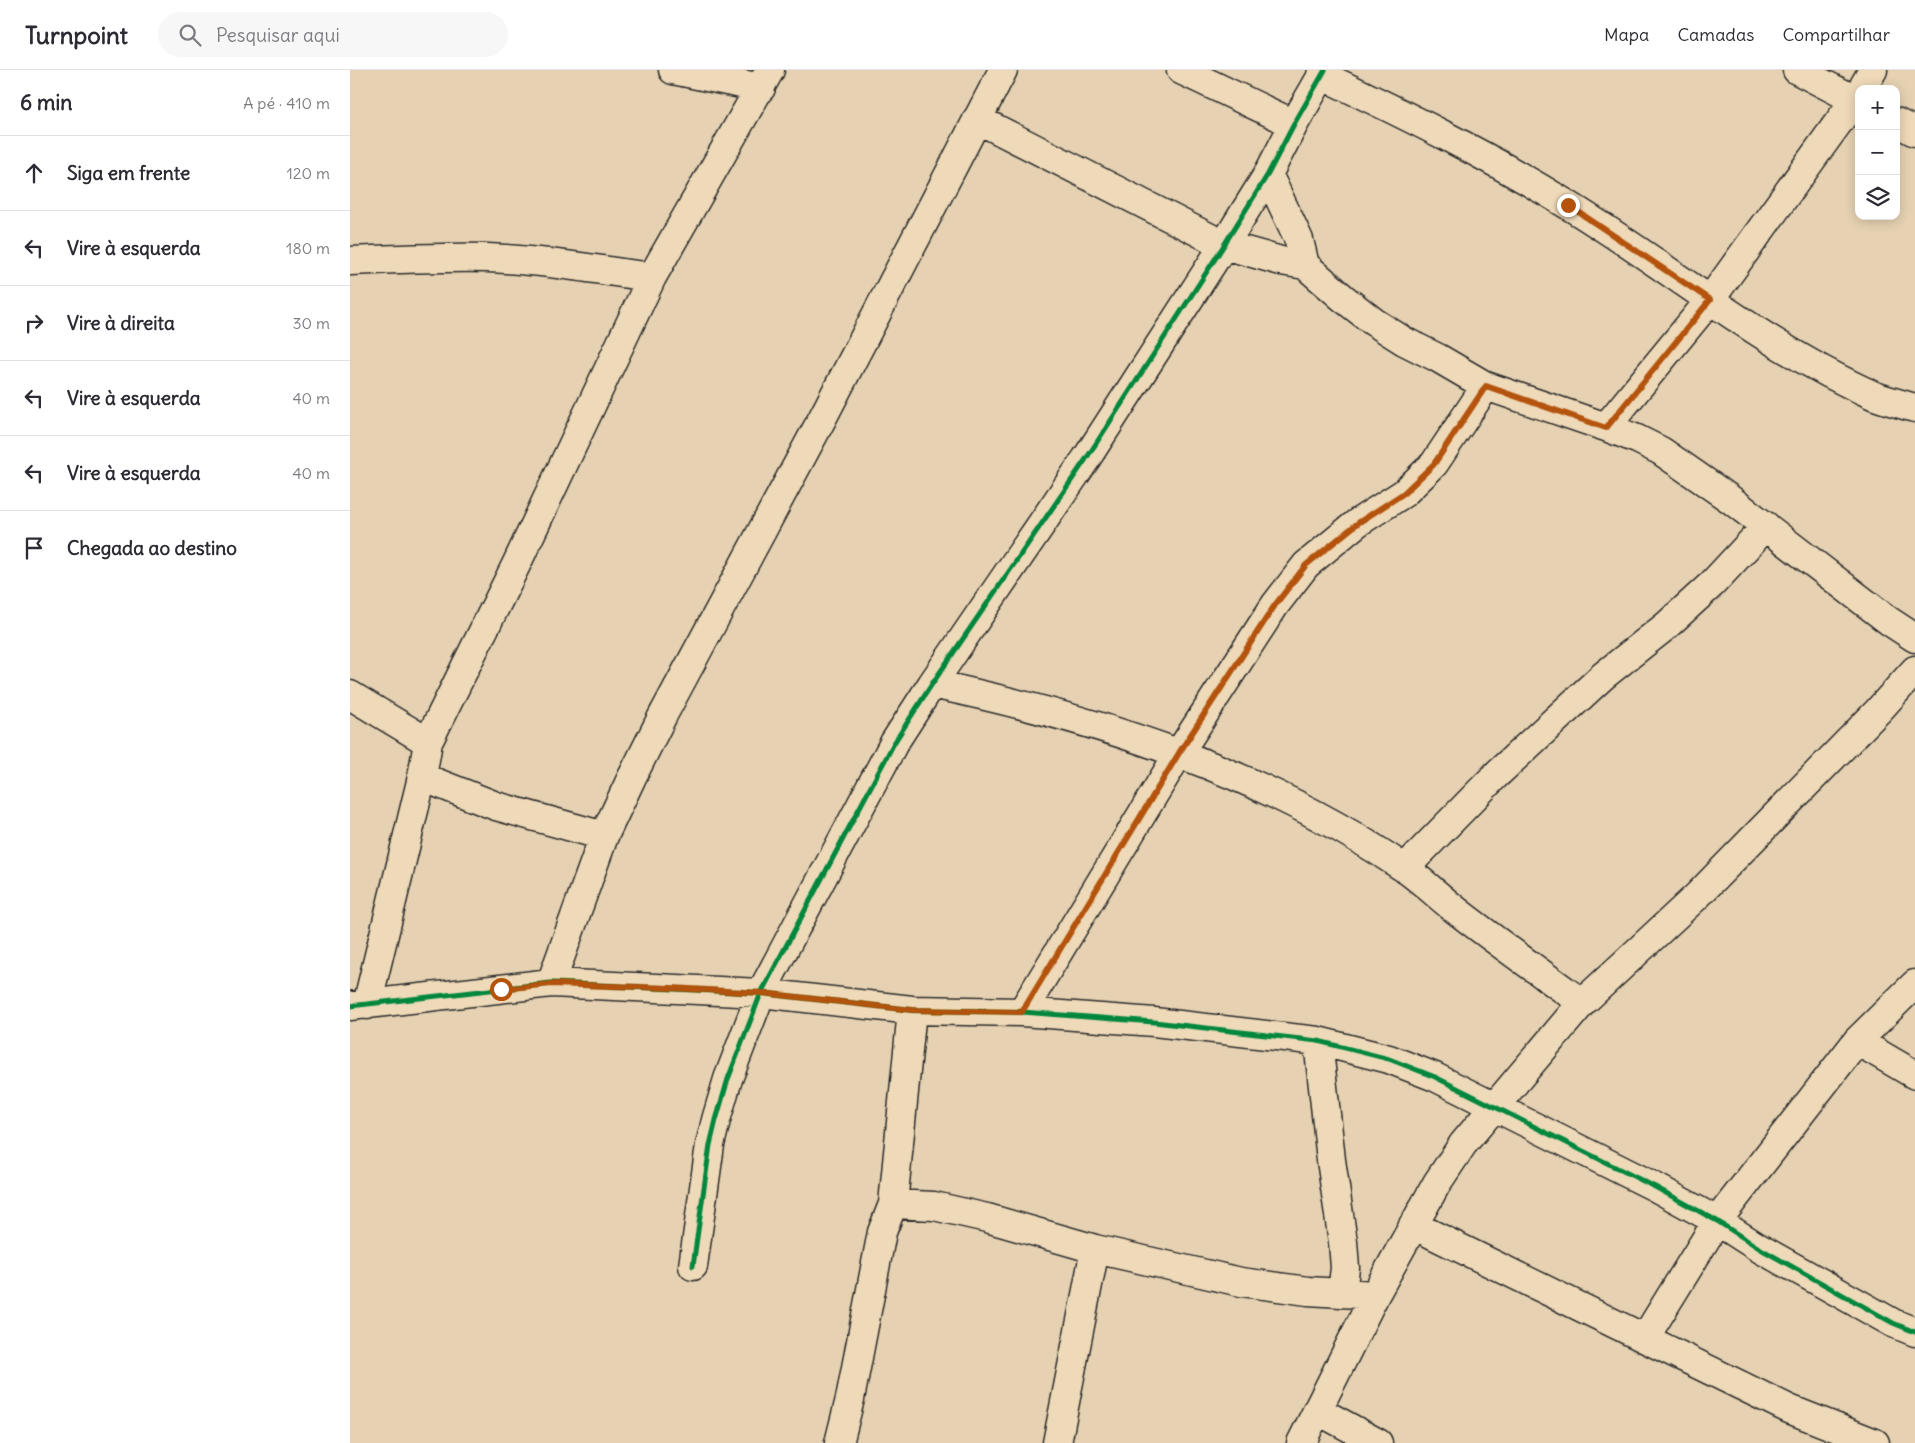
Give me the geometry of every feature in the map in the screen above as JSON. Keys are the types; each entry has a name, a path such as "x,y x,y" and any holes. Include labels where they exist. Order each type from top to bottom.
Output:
{"street":[{"path":"673,70 766,79 652,278 516,565 428,742 422,777 359,1005 551,984 762,993 912,1010 1022,1012 1154,1022 1318,1041 1389,1059 1436,1077 1655,1187 1717,1221 1767,1253 1893,1323 1915,1332"},
{"path":"551,984 604,836 664,715 822,420 1003,70"},
{"path":"1181,70 1294,124"},
{"path":"1797,70 1855,94"},
{"path":"1865,85 1873,70"},
{"path":"693,1266 710,1145 728,1079 762,993 894,743 932,684 1086,459 1224,245 1268,174 1323,73 1409,116 1552,196 1778,345 1877,397 1915,408"},
{"path":"1606,428 1710,300 1855,101"},
{"path":"977,118 1224,245 1281,261 1306,265"},
{"path":"1900,124 1915,132"},
{"path":"1268,174 1299,240 1306,265 1343,298 1374,322 1404,341 1486,386 1636,439 1661,452 1696,474 1889,621 1915,638"},
{"path":"350,261 489,258 547,263 652,278"},
{"path":"1022,1012 1179,753 1275,605 1306,565 1358,523 1404,493 1434,464 1486,386"},
{"path":"1405,868 1496,774 1602,676 1666,626 1712,584 1766,526"},
{"path":"1301,1443 1375,1295 1437,1183 1463,1144 1582,1003 1697,896 1878,711 1915,670"},
{"path":"932,684 1023,705 1179,753 1233,775 1304,808 1405,868 1458,912 1582,1003"},
{"path":"350,695 428,742"},
{"path":"422,777 496,806 604,836"},
{"path":"1645,1338 1717,1221 1856,1041 1915,984"},
{"path":"839,1443 850,1399 882,1232 893,1204 912,1010"},
{"path":"1318,1041 1331,1160 1344,1242 1345,1268 1342,1293"},
{"path":"1856,1041 1915,1075"},
{"path":"893,1204 934,1206 987,1218 1095,1249 1241,1282 1308,1291 1375,1295"},
{"path":"1413,1225 1789,1409 1875,1443"},
{"path":"1057,1443 1095,1249"},
{"path":"1317,1410 1378,1443"}],"cycle path":[{"path":"693,1266 710,1145 716,1120 728,1079 761,993 894,743 932,684 1086,459 1224,245 1268,174 1325,70"},
{"path":"350,1006 551,983 761,993 912,1010 1022,1012 1154,1022 1318,1041 1389,1059 1435,1077 1655,1187 1893,1323 1915,1332"}],"route":[{"path":"501,989 551,984 670,988 762,993 912,1010 1022,1012 1179,753 1275,605 1306,565 1358,523 1404,493 1434,464 1486,386 1606,428 1624,403 1710,300 1568,205"}]}
